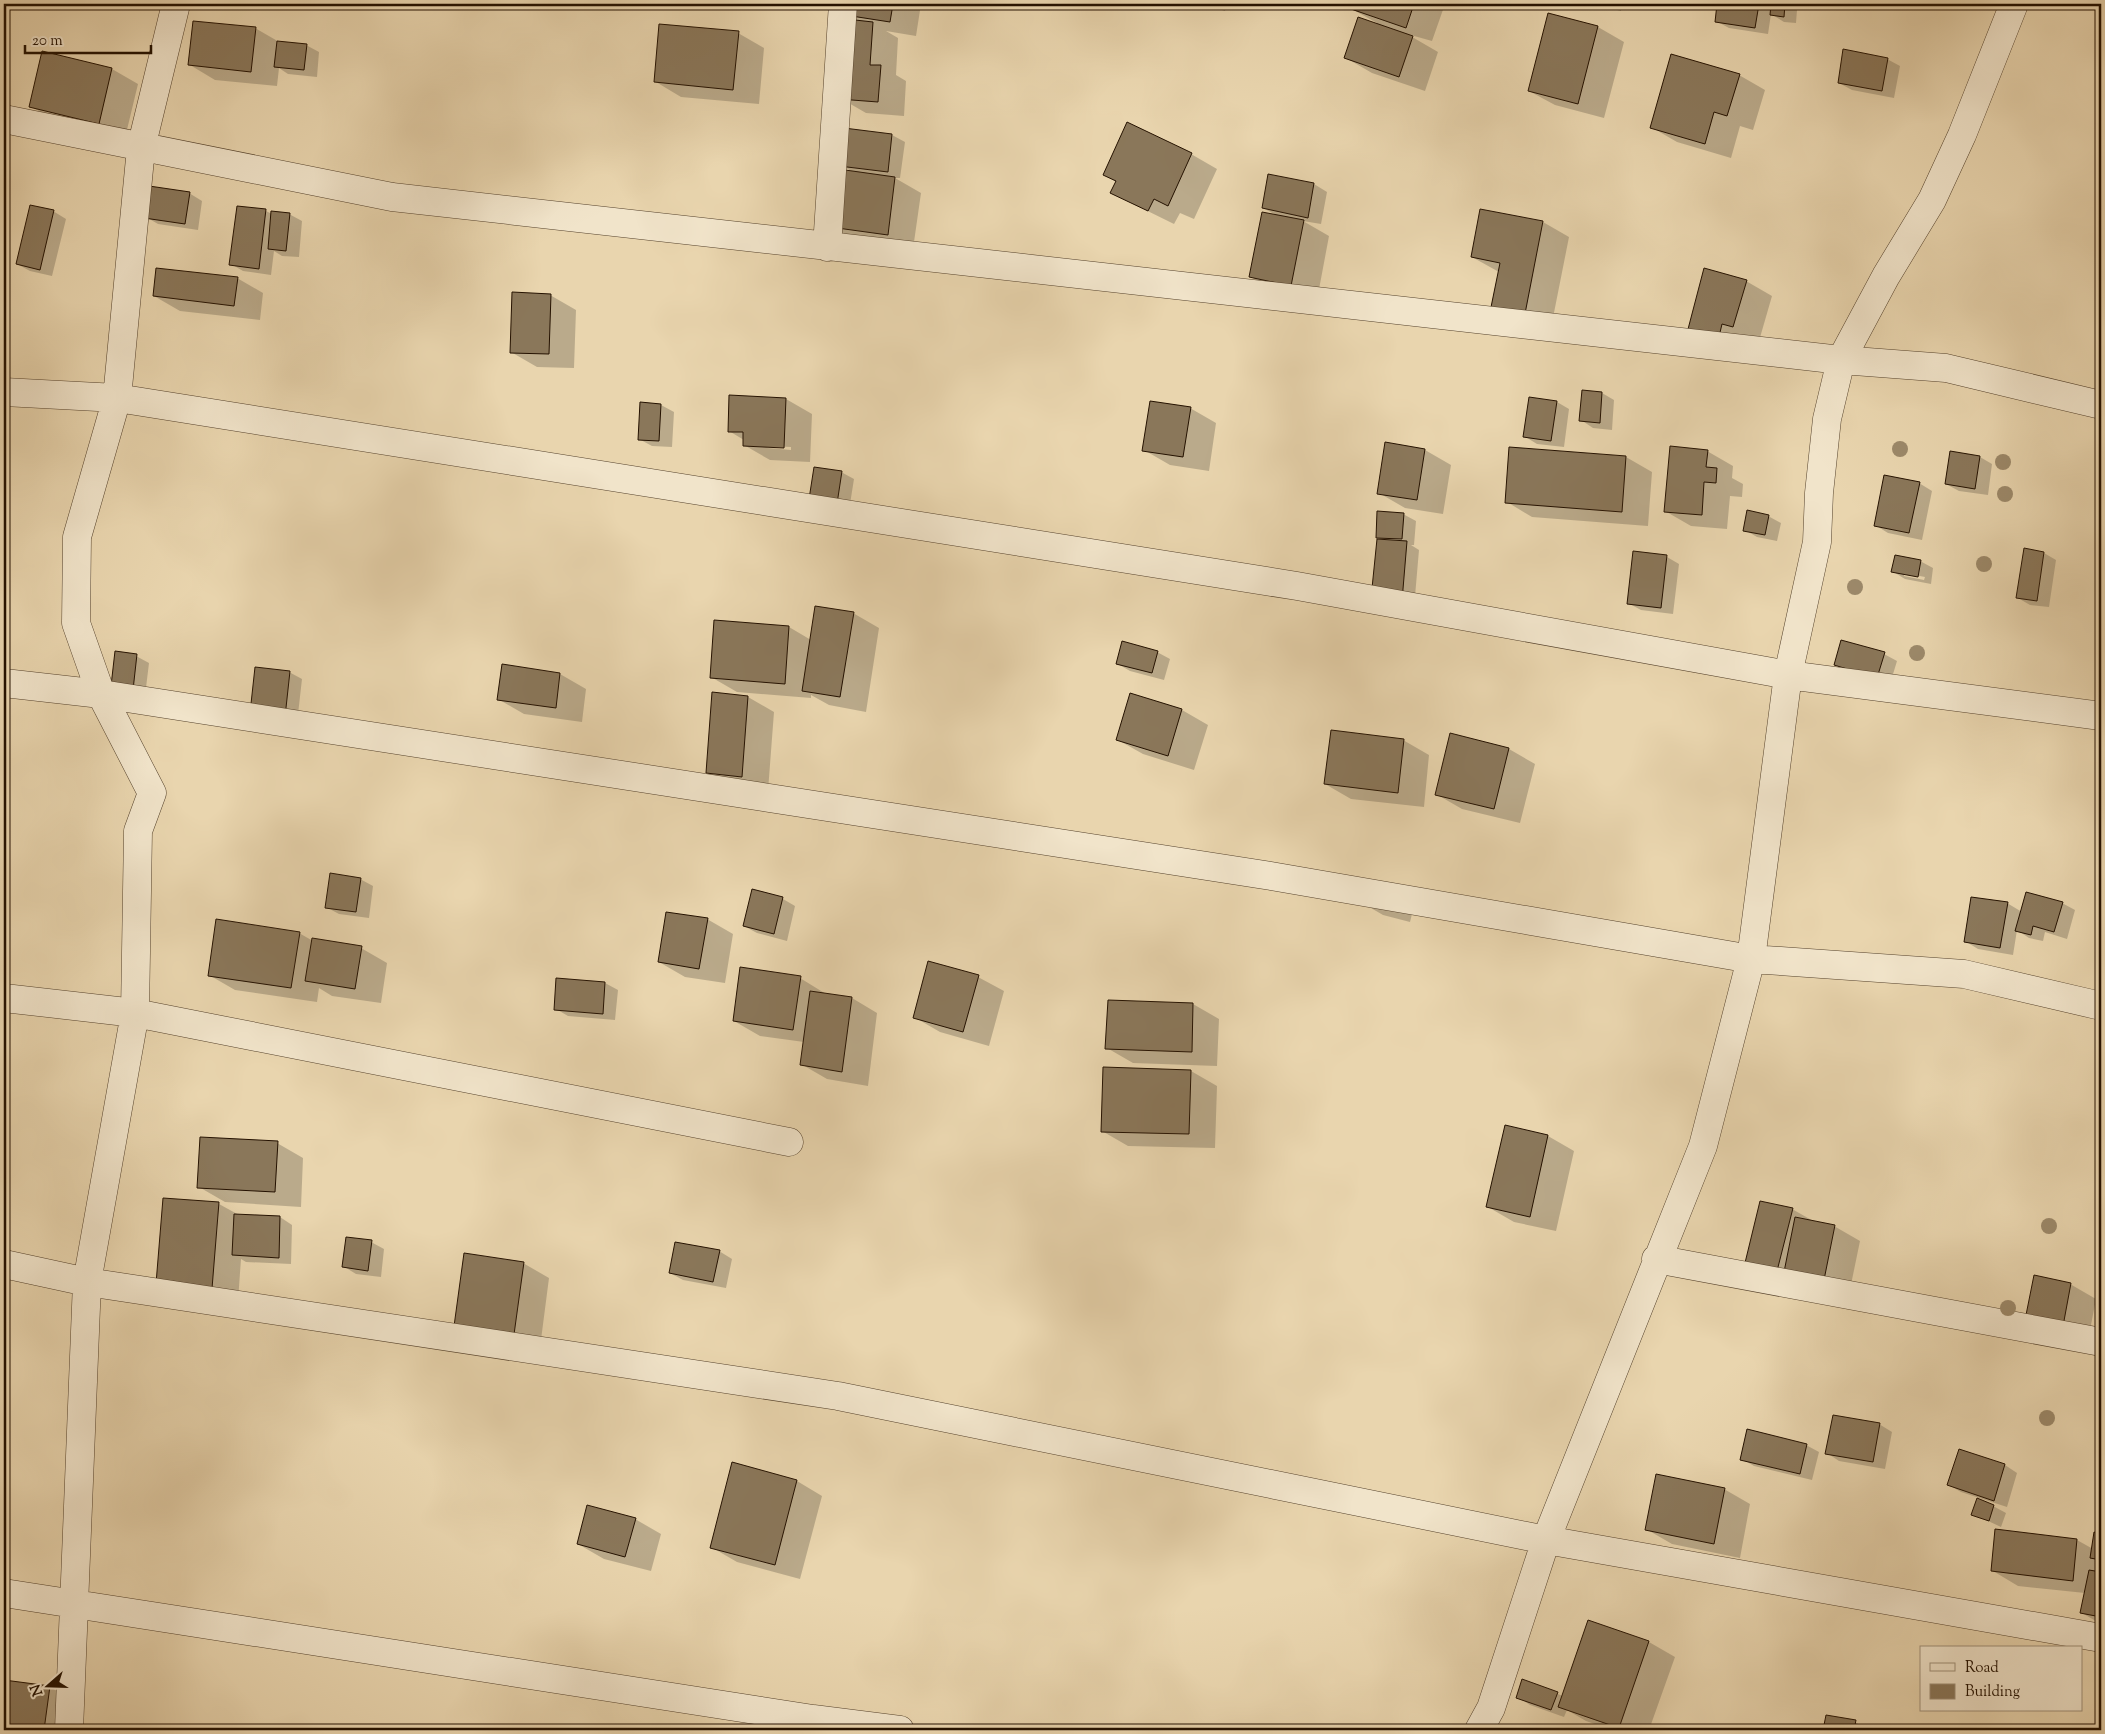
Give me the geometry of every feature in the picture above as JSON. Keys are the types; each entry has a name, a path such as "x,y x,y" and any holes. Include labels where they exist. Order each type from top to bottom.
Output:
{"street":[{"path":"69,1730 87,1282 135,1014 138,831 152,793 101,694 76,624 77,538 117,398 141,148 176,4"},
{"path":"827,247 843,4"},
{"path":"1480,1730 1491,1708 1546,1540 1703,1146 1751,959 1788,675 1817,542 1819,493 1827,419 1841,360 1886,276 1932,200 1962,135 2014,4"},
{"path":"4,119 141,148 392,196 827,247 1841,360 1946,368 2101,405"},
{"path":"4,392 117,398 1297,586 1788,675 2101,716"},
{"path":"4,684 101,694 1271,876 1751,959 1964,974 2101,1006"},
{"path":"4,998 135,1014 789,1142"},
{"path":"1656,1260 2101,1342"},
{"path":"4,1264 87,1282 838,1396 1546,1540 2101,1638"},
{"path":"4,1593 813,1719 900,1730"}],"building":[{"path":"846,4 893,4 890,22 845,15"},
{"path":"1350,4 1414,4 1406,28 1348,8"},
{"path":"1717,4 1759,4 1755,28 1715,22"},
{"path":"1771,4 1785,4 1784,17 1770,15"},
{"path":"1548,13 1598,26 1578,104 1528,91"},
{"path":"1358,17 1413,36 1399,77 1344,58"},
{"path":"846,19 873,22 870,65 881,65 878,102 839,99"},
{"path":"193,21 256,27 251,72 188,65"},
{"path":"659,24 739,31 733,90 654,82"},
{"path":"277,41 307,44 304,70 274,67"},
{"path":"1843,49 1888,58 1882,91 1838,83"},
{"path":"42,51 112,68 99,124 29,107"},
{"path":"1671,54 1740,74 1727,116 1714,112 1705,144 1650,128"},
{"path":"1127,122 1192,153 1168,206 1154,199 1148,211 1110,193 1116,181 1103,175"},
{"path":"844,128 892,134 888,172 839,166"},
{"path":"838,169 895,177 888,235 830,227"},
{"path":"1268,174 1314,183 1308,218 1262,208"},
{"path":"149,186 190,192 185,224 144,218"},
{"path":"30,205 54,210 40,270 16,264"},
{"path":"237,206 266,209 259,269 229,265"},
{"path":"1480,209 1543,221 1523,324 1489,317 1500,263 1471,257"},
{"path":"271,211 290,213 286,251 268,249"},
{"path":"1262,212 1304,220 1291,286 1249,277"},
{"path":"156,268 238,277 234,306 153,296"},
{"path":"1704,268 1747,280 1733,327 1722,324 1718,341 1687,333"},
{"path":"512,292 551,294 549,354 510,353"},
{"path":"1582,390 1602,392 1600,423 1579,421"},
{"path":"729,395 786,398 784,448 743,446 743,432 728,432"},
{"path":"1529,397 1557,401 1551,441 1523,437"},
{"path":"1150,401 1191,407 1183,457 1142,451"},
{"path":"640,402 661,404 659,441 638,440"},
{"path":"1385,442 1425,449 1417,500 1377,494"},
{"path":"1670,446 1708,450 1706,467 1717,468 1716,483 1704,482 1702,515 1664,512"},
{"path":"1509,447 1626,456 1622,512 1505,503"},
{"path":"1950,451 1980,456 1975,489 1945,484"},
{"path":"814,467 842,471 835,517 807,512"},
{"path":"1884,475 1920,482 1909,533 1874,526"},
{"path":"1747,510 1769,515 1765,535 1743,531"},
{"path":"1377,511 1404,513 1402,539 1376,538"},
{"path":"1377,539 1407,541 1402,601 1371,598"},
{"path":"2024,548 2044,552 2037,601 2016,598"},
{"path":"1633,551 1667,555 1661,608 1627,604"},
{"path":"1895,555 1921,560 1918,577 1891,572"},
{"path":"815,606 854,612 840,697 802,691"},
{"path":"714,620 789,626 785,684 710,678"},
{"path":"1841,640 1885,652 1877,678 1834,665"},
{"path":"1122,641 1158,651 1152,673 1116,664"},
{"path":"115,651 137,654 133,690 111,686"},
{"path":"502,664 560,673 556,708 497,700"},
{"path":"255,667 290,671 285,717 250,713"},
{"path":"712,692 748,696 742,777 706,773"},
{"path":"1130,693 1182,709 1168,756 1116,740"},
{"path":"1331,730 1404,739 1398,793 1324,784"},
{"path":"1450,733 1509,748 1494,809 1435,795"},
{"path":"330,873 361,878 356,912 325,908"},
{"path":"752,889 783,897 774,934 743,926"},
{"path":"2026,892 2063,902 2054,932 2033,926 2031,935 2015,931"},
{"path":"1971,897 2008,902 2000,948 1964,942"},
{"path":"666,912 708,918 699,969 658,962"},
{"path":"216,919 300,932 291,988 208,976"},
{"path":"312,938 362,946 355,989 305,981"},
{"path":"928,961 979,975 963,1032 913,1018"},
{"path":"740,967 801,976 793,1030 733,1021"},
{"path":"556,978 605,982 603,1014 554,1010"},
{"path":"810,991 852,997 842,1072 800,1065"},
{"path":"1108,1000 1193,1003 1192,1052 1105,1049"},
{"path":"1103,1067 1191,1070 1189,1134 1101,1132"},
{"path":"1505,1125 1548,1135 1530,1217 1486,1207"},
{"path":"200,1137 278,1141 275,1192 197,1188"},
{"path":"163,1198 219,1202 211,1301 155,1296"},
{"path":"1760,1201 1793,1208 1776,1275 1744,1267"},
{"path":"234,1214 280,1216 279,1258 232,1255"},
{"path":"1795,1217 1835,1225 1822,1290 1782,1282"},
{"path":"346,1237 372,1240 368,1271 342,1267"},
{"path":"675,1242 720,1250 713,1282 669,1273"},
{"path":"464,1253 524,1262 512,1349 452,1341"},
{"path":"2034,1275 2071,1283 2061,1337 2023,1330"},
{"path":"1833,1415 1880,1423 1873,1462 1825,1454"},
{"path":"1747,1429 1807,1444 1800,1474 1740,1460"},
{"path":"1959,1449 2005,1464 1994,1501 1947,1485"},
{"path":"732,1462 797,1480 775,1565 710,1548"},
{"path":"1656,1474 1725,1488 1714,1544 1645,1530"},
{"path":"1977,1498 1994,1505 1989,1521 1971,1515"},
{"path":"587,1505 636,1518 625,1557 577,1544"},
{"path":"1995,1529 2077,1539 2073,1581 1991,1571"},
{"path":"2094,1532 2101,1534 2101,1560 2090,1558"},
{"path":"2089,1570 2101,1572 2101,1617 2080,1613"},
{"path":"1588,1620 1649,1641 1619,1728 1558,1707"},
{"path":"1522,1679 1558,1692 1551,1710 1516,1698"},
{"path":"4,1680 50,1686 44,1730 4,1730"},
{"path":"1826,1715 1856,1720 1854,1730 1823,1730"}]}
